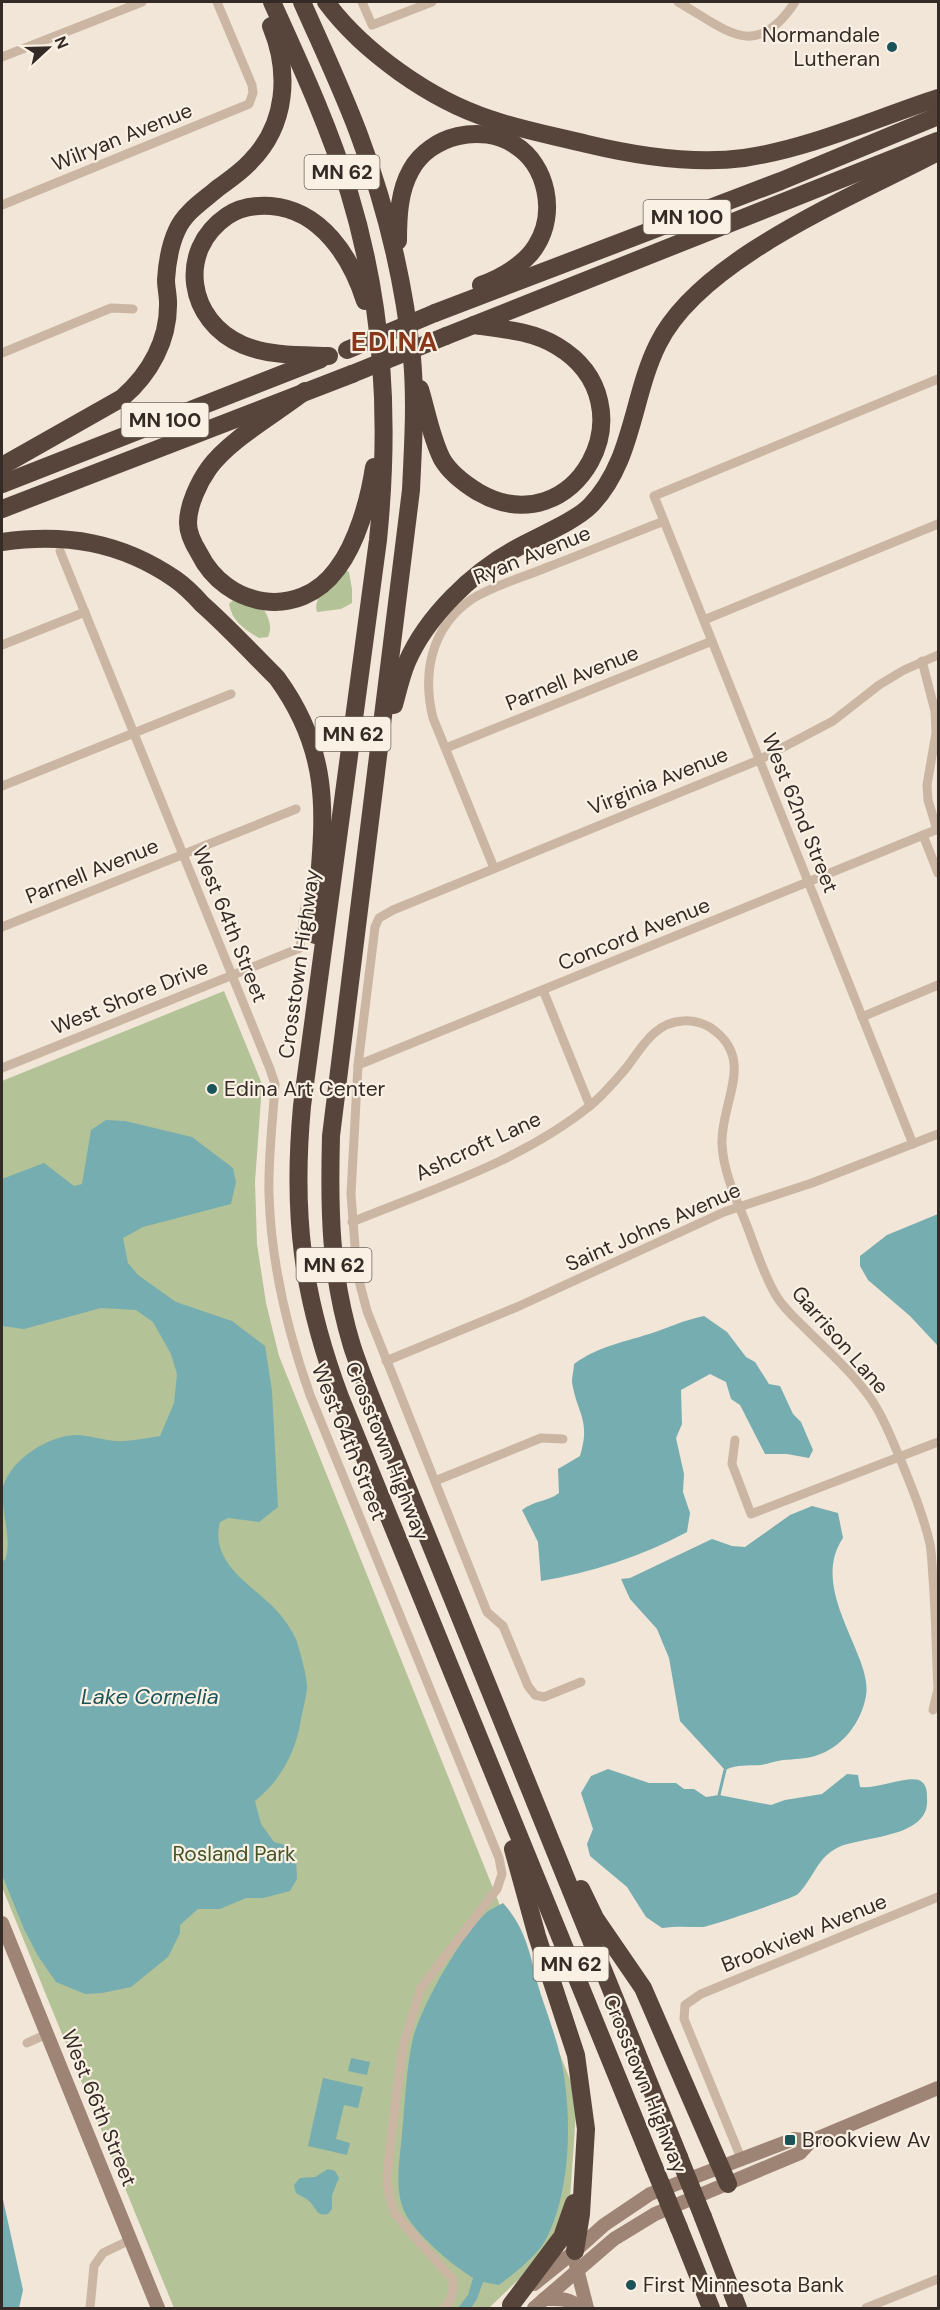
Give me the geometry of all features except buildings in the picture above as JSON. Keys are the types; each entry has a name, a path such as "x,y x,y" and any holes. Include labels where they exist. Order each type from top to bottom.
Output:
{"highway":[{"path":"2,466 122,398 133,389 155,358 167,324 166,281 171,247 177,231 191,211 250,162 269,138 278,116 284,88 282,66 277,39 262,2"},
{"name":"Crosstown Highway","path":"272,2 311,89 348,190 368,266 381,352 385,406 384,472 378,540 298,1150 297,1193 304,1266 314,1317 340,1397 711,2308"},
{"name":"Crosstown Highway","path":"302,2 365,151 387,224 402,294 412,359 411,490 331,1136 329,1207 334,1264 353,1347 514,1754 679,2157 738,2308"},
{"path":"326,2 367,46 388,64 442,97 490,119 614,151 676,159 705,160 725,160 768,154 832,135 939,98"},
{"name":"MN 100","path":"2,484 347,350 435,313 770,185 939,116"},
{"path":"402,294 398,249 399,210 412,168 430,148 464,135 482,134 515,145 535,163 543,183 547,210 543,233 536,247 518,265 487,283 466,290 435,313"},
{"name":"MN 100","path":"2,509 352,374 819,190 939,140"},
{"path":"380,747 407,662 421,637 442,609 486,567 585,510 602,491 622,455 641,384 653,353 662,335 686,304 710,282 766,244 816,215 939,152"},
{"path":"329,356 278,354 259,350 234,341 211,323 197,297 196,263 205,238 227,216 240,208 259,205 276,207 307,218 322,228 352,267 381,352"},
{"path":"412,359 425,411 441,458 458,478 484,496 509,503 533,503 557,495 578,482 596,451 602,419 596,392 581,368 555,345 528,333 474,325"},
{"path":"305,391 234,442 209,467 191,504 188,524 206,568 221,584 237,594 259,601 277,602 296,599 310,593 338,569 367,507 385,406"},
{"path":"2,542 43,538 83,540 134,555 185,587 277,678 291,697 307,729 316,758 323,820 309,1061"},
{"path":"514,1754 595,1918 643,1988 728,2184"},
{"path":"488,1760 537,1936 576,2055 586,2129 581,2214 575,2251"},
{"path":"509,2307 562,2237 583,2172"},
{"path":"714,2246 744,2308"}],"street":[{"path":"2,57 142,2"},
{"name":"Wilryan Avenue","path":"2,205 245,107 252,99 252,86 217,2"},
{"path":"362,2 372,25 432,2"},
{"path":"678,2 730,32 751,38 761,36 770,29 795,2"},
{"path":"2,353 111,308 133,309"},
{"name":"West 62nd Street","path":"913,1144 654,496 939,379"},
{"name":"Ryan Avenue","path":"494,868 433,718 427,680 435,643 445,626 472,599 664,521"},
{"path":"704,620 939,524"},
{"name":"West 64th Street","path":"60,551 275,1084 269,1193 276,1269 289,1334 310,1395 499,1858 502,1874 497,1889 421,1988 402,2051 387,2178 389,2195 395,2214 453,2280 454,2290 450,2303 444,2308"},
{"path":"2,645 85,612"},
{"name":"Parnell Avenue","path":"446,748 712,641"},
{"name":"Virginia Avenue","path":"358,1065 375,927 379,918 494,868 759,760 833,721 879,685 922,661 939,655"},
{"path":"922,661 935,711 936,733 927,785 930,808 938,830"},
{"path":"2,786 231,694"},
{"name":"Parnell Avenue","path":"2,927 296,809"},
{"name":"Concord Avenue","path":"358,1065 938,830"},
{"path":"923,836 939,873"},
{"name":"West Shore Drive","path":"2,1068 300,948 305,906"},
{"path":"862,1017 939,985"},
{"path":"543,990 590,1106"},
{"name":"Ashcroft Lane","path":"352,1222 514,1154 548,1134 590,1106 613,1084 655,1031 668,1024 682,1021 710,1027 722,1036 735,1062 735,1076 726,1108 722,1146 725,1165 739,1207"},
{"path":"358,1065 351,1194 352,1222 357,1273 367,1311 487,1612 503,1626 528,1686 535,1695 544,1697 580,1682"},
{"name":"Saint Johns Avenue","path":"386,1361 517,1307 686,1228 939,1134"},
{"name":"Garrison Lane","path":"739,1207 776,1296 786,1309 854,1377 872,1401 915,1494 930,1545 938,1689 933,1710"},
{"path":"435,1481 541,1438 563,1439"},
{"path":"735,1440 732,1464 751,1514 939,1442"},
{"name":"Brookview Avenue","path":"741,2158 684,2019 685,2005 701,1994 939,1897"},
{"name":"West 66th Street","path":"2,1923 158,2308"},
{"path":"27,2043 47,2034"},
{"path":"539,2304 614,2239 647,2219 801,2153 811,2141 939,2088"},
{"path":"509,2307 604,2225 650,2194 794,2139 811,2141"},
{"path":"90,2308 94,2266 103,2253 130,2240"},
{"path":"575,2251 576,2272 587,2308"},
{"path":"866,2308 939,2278"},
{"path":"539,2304 564,2299 579,2308"}],"green space":[{"path":"346,570 349,572 352,603 341,609 317,612 316,606 321,594"},
{"path":"234,599 263,607 270,625 268,637 259,638 240,624 229,604"},
{"name":"Rosland Park","path":"224,991 262,1084 255,1182 257,1244 266,1303 279,1356 577,2097 570,2199 542,2257 489,2308 174,2308 2,1887 2,1081"}],"water":[{"name":"Lake Cornelia","path":"106,1120 125,1121 192,1137 233,1168 236,1182 231,1204 143,1227 123,1238 128,1263 138,1275 176,1302 232,1321 265,1346 272,1391 278,1507 259,1522 228,1518 220,1522 218,1535 220,1547 232,1568 277,1611 296,1639 307,1688 299,1731 291,1754 280,1775 255,1801 261,1824 274,1842 285,1845 296,1857 297,1879 290,1891 263,1898 246,1898 220,1909 198,1909 180,1925 180,1933 168,1957 131,1987 85,1994 56,1982 38,1956 24,1929 2,1875 2,1561 5,1560 8,1543 3,1487 7,1477 23,1458 33,1450 56,1439 79,1435 120,1441 160,1436 174,1403 177,1374 171,1354 153,1322 136,1310 101,1308 24,1329 2,1326 2,1179 44,1163 74,1186 82,1184 91,1130"},
{"path":"938,1214 938,1346 910,1316 868,1280 860,1266 860,1256 887,1235"},
{"path":"704,1316 727,1332 746,1357 755,1362 769,1384 780,1386 793,1414 801,1422 813,1450 809,1458 787,1454 765,1454 740,1405 731,1399 726,1382 710,1374 681,1390 682,1424 676,1438 684,1474 683,1492 690,1513 687,1532 652,1549 616,1562 541,1581 538,1542 522,1510 559,1493 558,1469 580,1456 584,1425 572,1382 574,1364 610,1346"},
{"path":"812,1506 838,1513 843,1538 836,1553 833,1583 836,1599 860,1660 866,1682 860,1716 842,1741 815,1756 761,1765 739,1766 725,1770 680,1721 669,1658 657,1629 630,1599 621,1579 630,1578 712,1539 732,1546 745,1547 790,1515"},
{"path":"608,1769 649,1783 676,1783 684,1789 694,1789 706,1797 719,1795 771,1805 785,1800 822,1794 847,1774 858,1775 860,1787 917,1780 925,1786 927,1799 925,1812 918,1821 907,1828 894,1834 850,1843 832,1851 821,1862 798,1894 793,1897 703,1927 662,1928 646,1917 627,1887 590,1856 587,1844 593,1829 581,1793 591,1776"},
{"path":"503,1903 524,1935 558,2047 566,2094 568,2146 561,2197 554,2220 541,2247 524,2265 499,2285 483,2282 471,2308 458,2308 468,2295 473,2278 445,2257 416,2229 401,2202 398,2173 407,2074 413,2038 418,2024 444,1971 477,1923 487,1912"},
{"path":"351,2058 370,2062 367,2075 348,2071"},
{"path":"323,2078 363,2087 358,2108 344,2105 336,2139 350,2143 347,2155 308,2146"},
{"path":"328,2169 335,2171 339,2178 332,2195 332,2209 324,2215 296,2193 294,2185 300,2178 315,2177"},
{"path":"2,2195 23,2290 19,2308 2,2308"}],"waterway":[{"path":"719,1795 725,1770"}],"place":[{"name":"Normandale Lutheran","path":"892,47"},
{"name":"Edina Art Center","path":"212,1089"},
{"name":"Brookview Av","path":"790,2140"},
{"name":"First Minnesota Bank","path":"631,2285"}],"district":[{"name":"EDINA","path":"395,341"}]}
